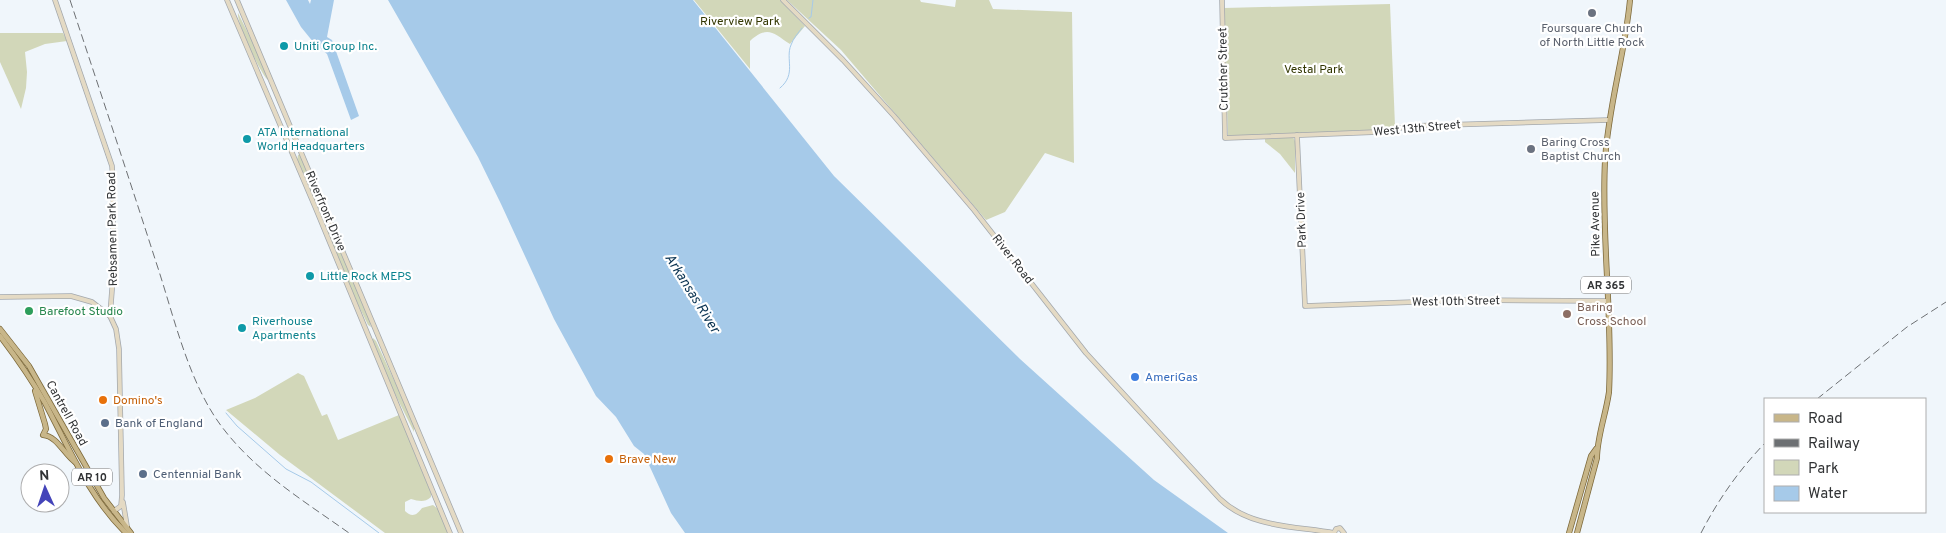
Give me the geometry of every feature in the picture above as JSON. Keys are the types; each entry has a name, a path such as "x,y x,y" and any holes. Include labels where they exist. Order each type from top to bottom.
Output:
{"main road":[{"name":"Pike Avenue","path":"1577,533 1597,458 1597,448 1609,392 1604,195 1605,160 1609,120 1630,0"},
{"name":"Cantrell Road","path":"0,329 34,374 74,447 114,511 132,533"},
{"name":"Cantrell Road","path":"0,336 33,385 100,504 126,533"},
{"path":"33,385 46,428 43,435 53,438 68,457 76,462"},
{"name":"Pike Avenue","path":"1569,533 1591,456 1597,448"}],"street":[{"name":"Rebsamen Park Road","path":"55,0 112,166 113,277 110,316 116,329 119,349 122,495 128,526"},
{"name":"Riverfront Drive","path":"227,0 363,320 450,533"},
{"name":"Riverfront Drive","path":"238,0 461,533"},
{"name":"River Road","path":"783,0 862,81 954,185 1086,353 1220,499 1244,516 1260,521 1334,533 1336,529 1340,528 1344,533"},
{"name":"Crutcher Street","path":"1222,0 1225,138"},
{"name":"West 13th Street","path":"1225,138 1378,132 1411,126 1609,120"},
{"name":"Park Drive","path":"1298,135 1305,306"},
{"path":"0,297 70,296 92,302 110,316"},
{"name":"West 10th Street","path":"1305,306 1469,300 1607,301"},
{"name":"Rebsamen Park Road","path":"114,511 120,508 122,495"}],"green space":[{"name":"Riverview Park","path":"694,0 780,0 805,26 790,44 770,32 761,33 756,36 750,41 750,69"},
{"path":"787,0 920,0 921,2 955,7 956,0 989,0 993,9 1072,12 1074,163 1045,153 1005,212 986,220 841,50"},
{"name":"Vestal Park","path":"1390,4 1395,126 1376,130 1228,136 1224,8"},
{"path":"238,13 256,49 268,80 260,69 250,48 238,18"},
{"path":"0,33 63,33 67,41 45,44 25,52 26,88 21,109 0,62"},
{"path":"1293,137 1295,141 1295,173 1280,154 1265,142 1265,139"},
{"path":"300,154 323,208 324,215 321,213 297,161"},
{"path":"327,226 345,261 371,327 368,325 351,290 326,230"},
{"path":"373,338 404,402 414,426 414,432 393,390"},
{"path":"298,373 304,376 322,416 327,414 338,440 399,415 431,493 431,497 424,501 411,499 405,502 405,511 414,515 422,508 433,505 438,509 448,533 385,533 280,455 226,410 255,398"}],"water":[{"path":"286,0 308,0 310,4 311,0 334,0 327,37 332,40 359,116 351,120 327,54 314,43 301,27"},
{"name":"Arkansas River","path":"388,0 693,0 834,176 1020,359 1154,480 1228,533 685,533 671,513 644,454 634,446 616,417 596,396 554,319 478,157"}],"waterway":[{"path":"809,18 811,17 813,0"},
{"path":"780,88 788,77 791,45 802,28"},
{"path":"226,413 237,426 286,469 311,482 379,533"}],"railway":[{"path":"70,0 183,348 200,390 222,427 250,458 281,485 349,533"},
{"path":"1818,398 1907,327 1946,302"},
{"path":"1701,533 1730,486 1764,444"}],"place":[{"name":"Foursquare Church of North Little Rock","path":"1592,13"},
{"name":"Uniti Group Inc.","path":"284,46"},
{"name":"ATA International World Headquarters","path":"247,139"},
{"name":"Baring Cross Baptist Church","path":"1531,149"},
{"name":"Little Rock MEPS","path":"310,276"},
{"name":"Barefoot Studio","path":"29,311"},
{"name":"Baring Cross School","path":"1567,314"},
{"name":"Riverhouse Apartments","path":"242,328"},
{"name":"AmeriGas","path":"1135,377"},
{"name":"Domino's","path":"103,400"},
{"name":"Bank of England","path":"105,423"},
{"name":"Brave New","path":"609,459"},
{"name":"Centennial Bank","path":"143,474"}]}
